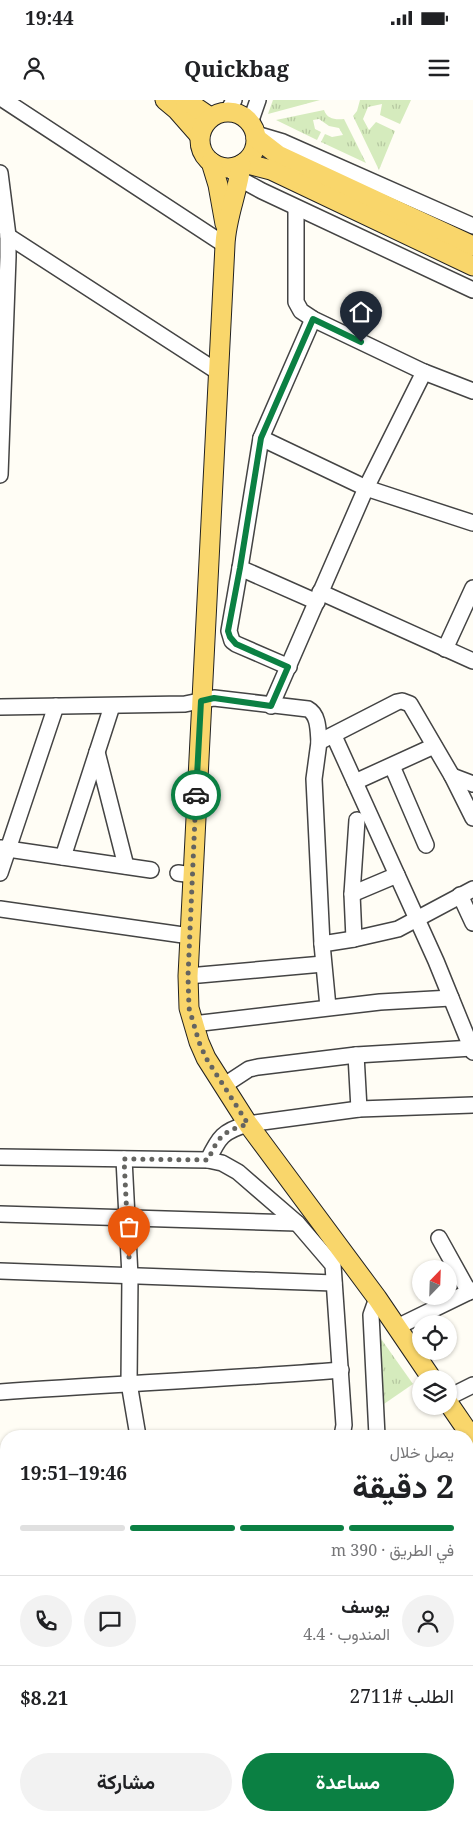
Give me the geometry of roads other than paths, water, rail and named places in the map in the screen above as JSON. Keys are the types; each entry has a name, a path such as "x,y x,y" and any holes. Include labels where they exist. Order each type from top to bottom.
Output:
{"main road":[{"path":"177,102 210,117"},
{"path":"177,102 200,135"},
{"path":"225,237 218,185 210,162 201,150 200,135 205,122 210,117 231,106 244,116 254,132 277,156 473,266"},
{"path":"254,132 255,148 238,173 225,237 201,701 185,874 190,936 189,1008 206,1058 223,1086 340,1260 377,1298 426,1370"},
{"path":"210,162 216,166 238,173 277,156 473,246"},
{"path":"456,1415 466,1430"}],"street":[{"path":"4,100 225,237"},
{"path":"254,132 258,100"},
{"path":"262,192 277,156 473,226"},
{"path":"0,173 8,236 0,475"},
{"path":"218,185 238,173 262,192 473,290"},
{"path":"296,208 296,302 301,345"},
{"path":"8,236 218,372"},
{"path":"298,307 313,319 424,372 473,391"},
{"path":"288,667 236,644 228,631 261,438 313,319"},
{"path":"271,706 366,488 424,372"},
{"path":"261,438 366,488 473,523"},
{"path":"240,568 319,597 473,661"},
{"path":"445,649 473,588"},
{"path":"0,707 185,704 214,698 308,709 313,712 316,717 319,742 314,779 323,964 328,1007"},
{"path":"319,742 398,702 406,702 412,706 452,776 473,818"},
{"path":"0,873 5,848 56,706"},
{"path":"63,857 112,706"},
{"path":"223,1086 249,1069 258,1067 356,1055 472,1050 397,875 334,736"},
{"path":"355,782 434,746"},
{"path":"97,752 126,866"},
{"path":"392,766 426,845"},
{"path":"452,776 473,784"},
{"path":"354,939 352,894 357,820"},
{"path":"5,848 152,870"},
{"path":"352,894 397,875"},
{"path":"322,944 398,929 467,892 473,923"},
{"path":"0,909 190,936"},
{"path":"188,976 323,964"},
{"path":"193,1024 328,1007 451,998"},
{"path":"356,1055 359,1109"},
{"path":"208,1160 217,1140 234,1128 248,1124 359,1109 473,1105"},
{"path":"0,1157 208,1160 222,1163 238,1172 340,1260 334,1283 343,1430"},
{"path":"124,1159 130,1276 129,1382 137,1430"},
{"path":"0,1214 297,1224"},
{"path":"397,1328 471,1291 439,1238"},
{"path":"0,1271 334,1283"},
{"path":"377,1298 371,1315 378,1430"},
{"path":"0,1392 129,1382 220,1379 340,1370"},
{"path":"457,1393 473,1385"}]}
